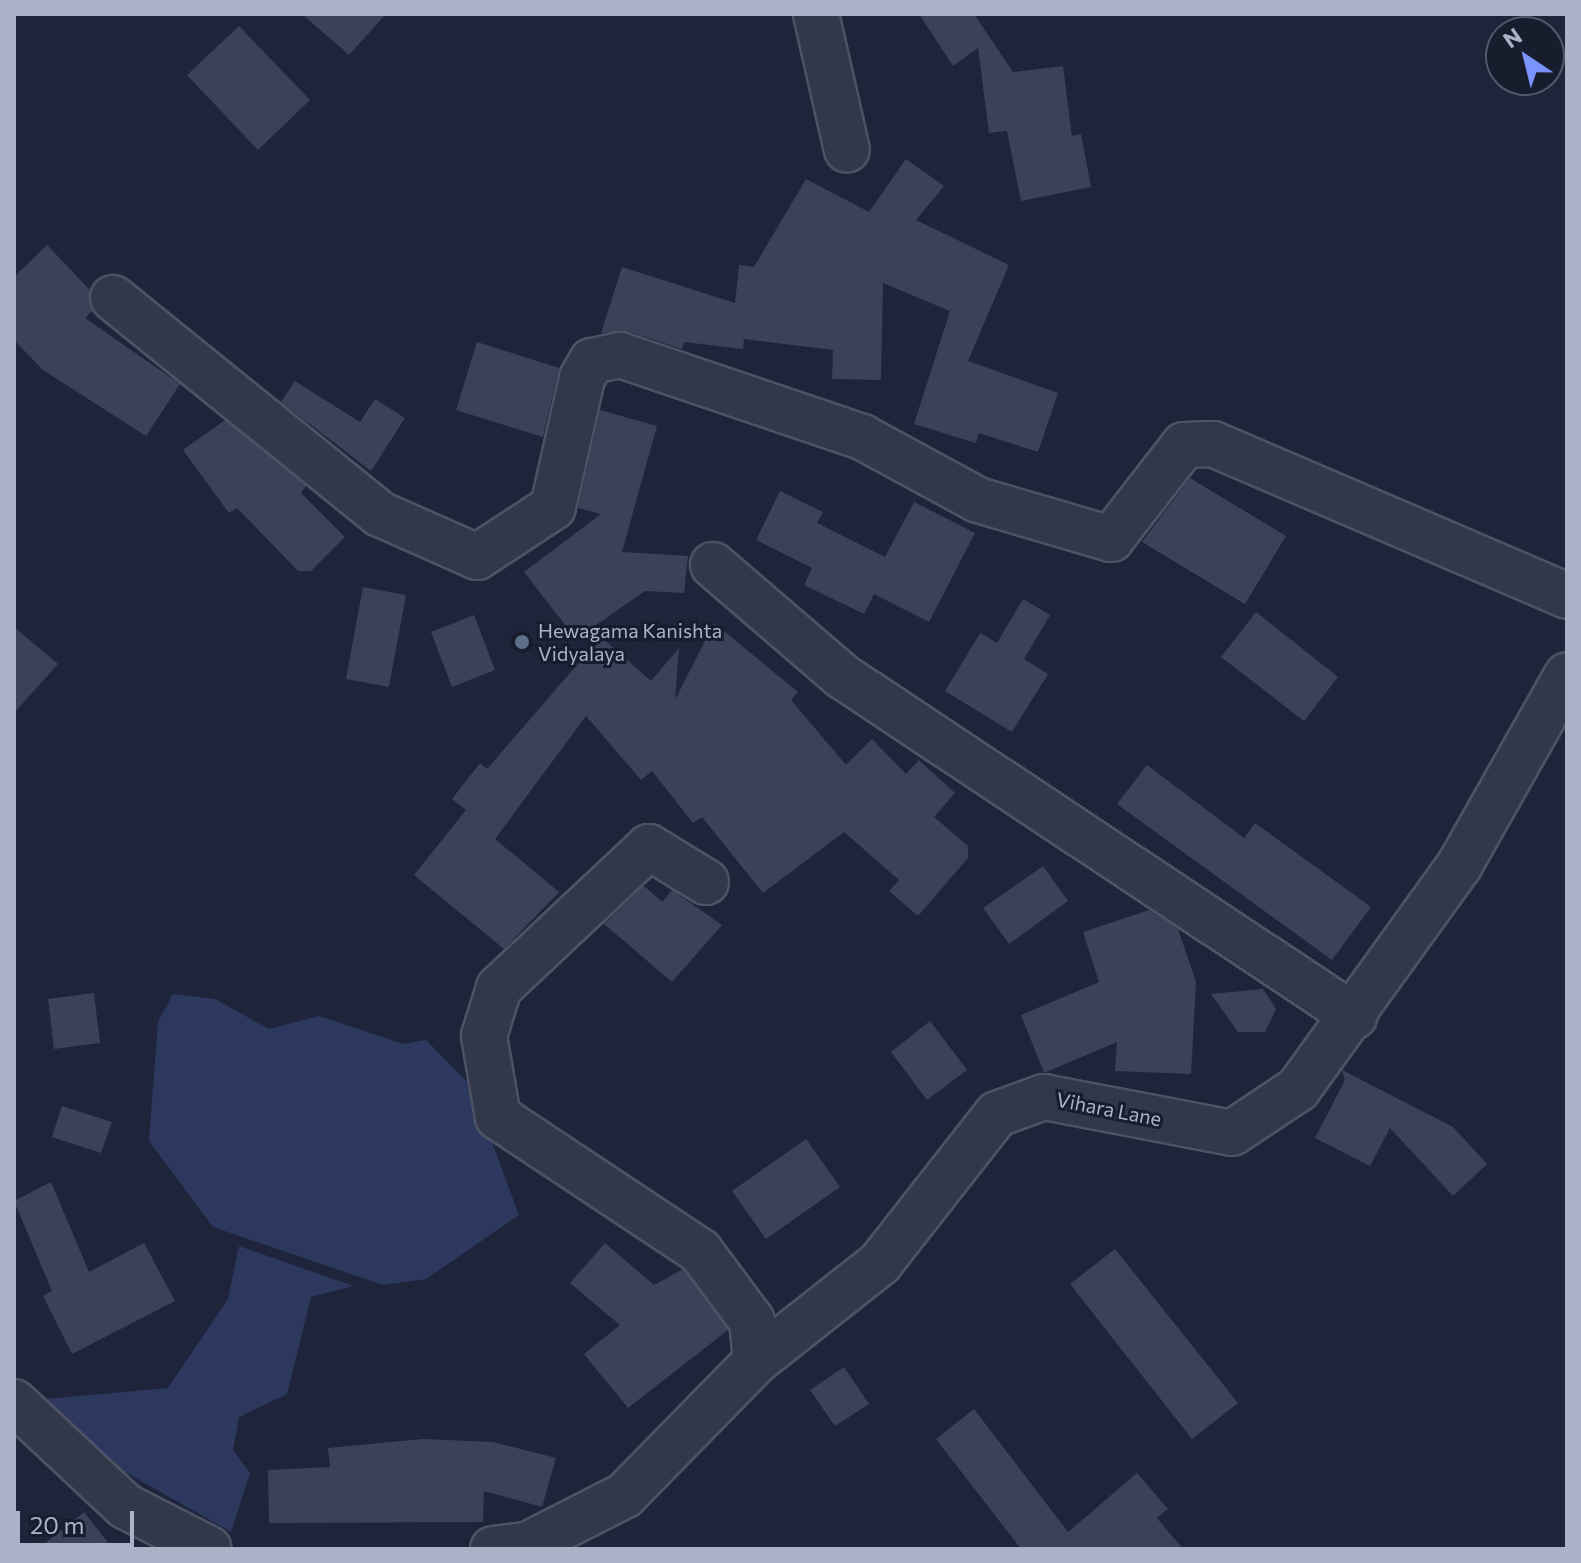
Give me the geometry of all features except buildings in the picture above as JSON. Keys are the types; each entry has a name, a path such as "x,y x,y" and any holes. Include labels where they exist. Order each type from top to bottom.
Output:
{"street":[{"path":"816,14 847,150"},
{"path":"113,298 380,514 477,557 553,507 582,378 592,361 620,355 862,437 978,500 1111,539 1184,445 1213,444 1567,596"},
{"path":"713,565 842,676 1354,1016"},
{"name":"Vihara Lane","path":"516,1548 625,1495 756,1361 880,1263 997,1114 1044,1097 1232,1133 1298,1089 1354,1016 1459,866 1567,675"},
{"path":"706,882 649,847 499,988 484,1036 498,1117 700,1251 752,1321 756,1361"},
{"path":"14,1402 125,1506 209,1549"}],"water":[{"path":"173,994 215,999 269,1029 319,1016 403,1044 426,1040 471,1086 519,1215 426,1279 383,1285 213,1227 149,1141 158,1022"},
{"path":"239,1246 353,1286 311,1297 287,1394 239,1417 233,1450 250,1473 231,1532 120,1469 35,1400 168,1388 228,1299"}],"place":[{"name":"Hewagama Kanishta Vidyalaya","path":"522,642"}]}
